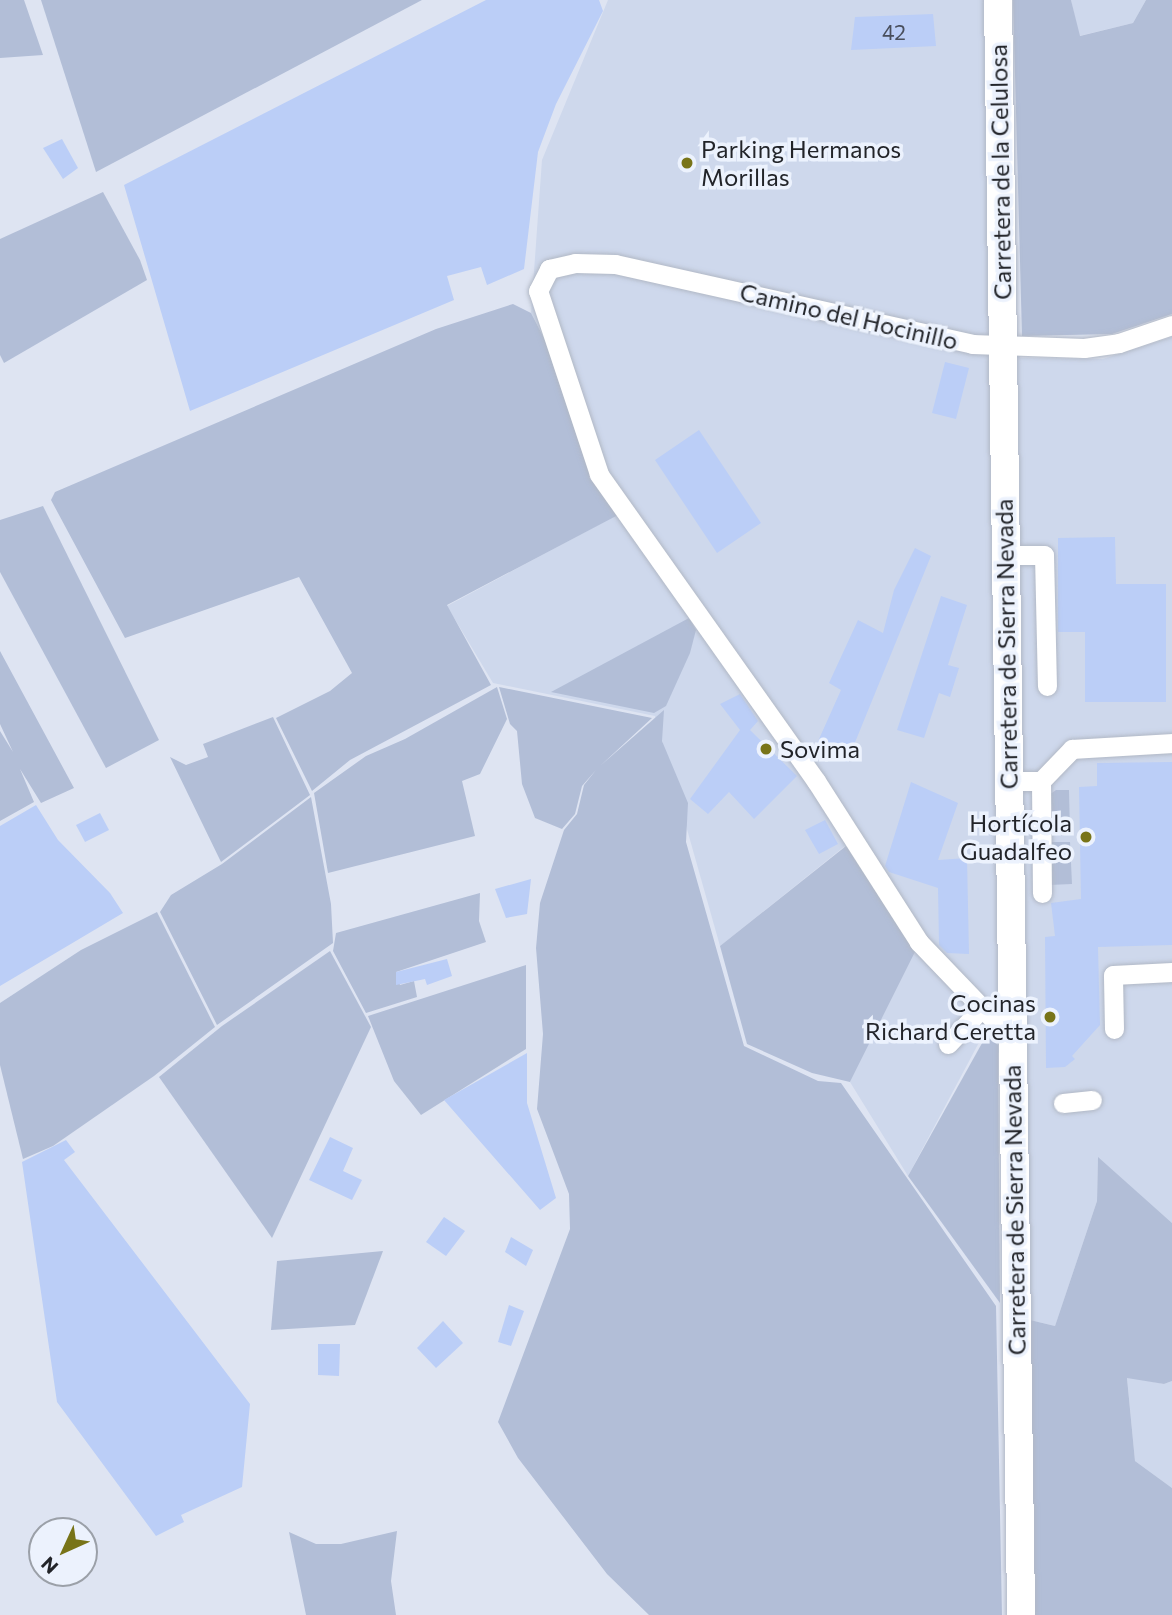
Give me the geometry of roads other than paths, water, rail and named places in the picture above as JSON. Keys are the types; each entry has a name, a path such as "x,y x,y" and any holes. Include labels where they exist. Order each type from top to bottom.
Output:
{"highway":[{"name":"Carretera de la Celulosa","path":"998,0 1002,344"},
{"name":"Carretera de Sierra Nevada","path":"1002,344 1010,1037 1021,1615"}],"street":[{"name":"Camino del Hocinillo","path":"981,1009 919,942 816,781 599,474 538,291 549,270 575,263 615,264 972,344 1084,348 1119,343 1172,325"},
{"path":"1005,555 1044,555 1047,686"},
{"path":"1042,893 1041,781 1072,749 1172,743"},
{"path":"1007,781 1041,781"},
{"path":"1114,1029 1113,975 1172,972"},
{"path":"947,1045 981,1009 1010,1037"},
{"path":"1063,1103 1092,1100"}],"place":[{"name":"Parking Hermanos Morillas","path":"687,163"},
{"name":"Sovima","path":"766,749"},
{"name":"Hortícola Guadalfeo","path":"1086,837"},
{"name":"Cocinas Richard Ceretta","path":"1050,1017"}]}
